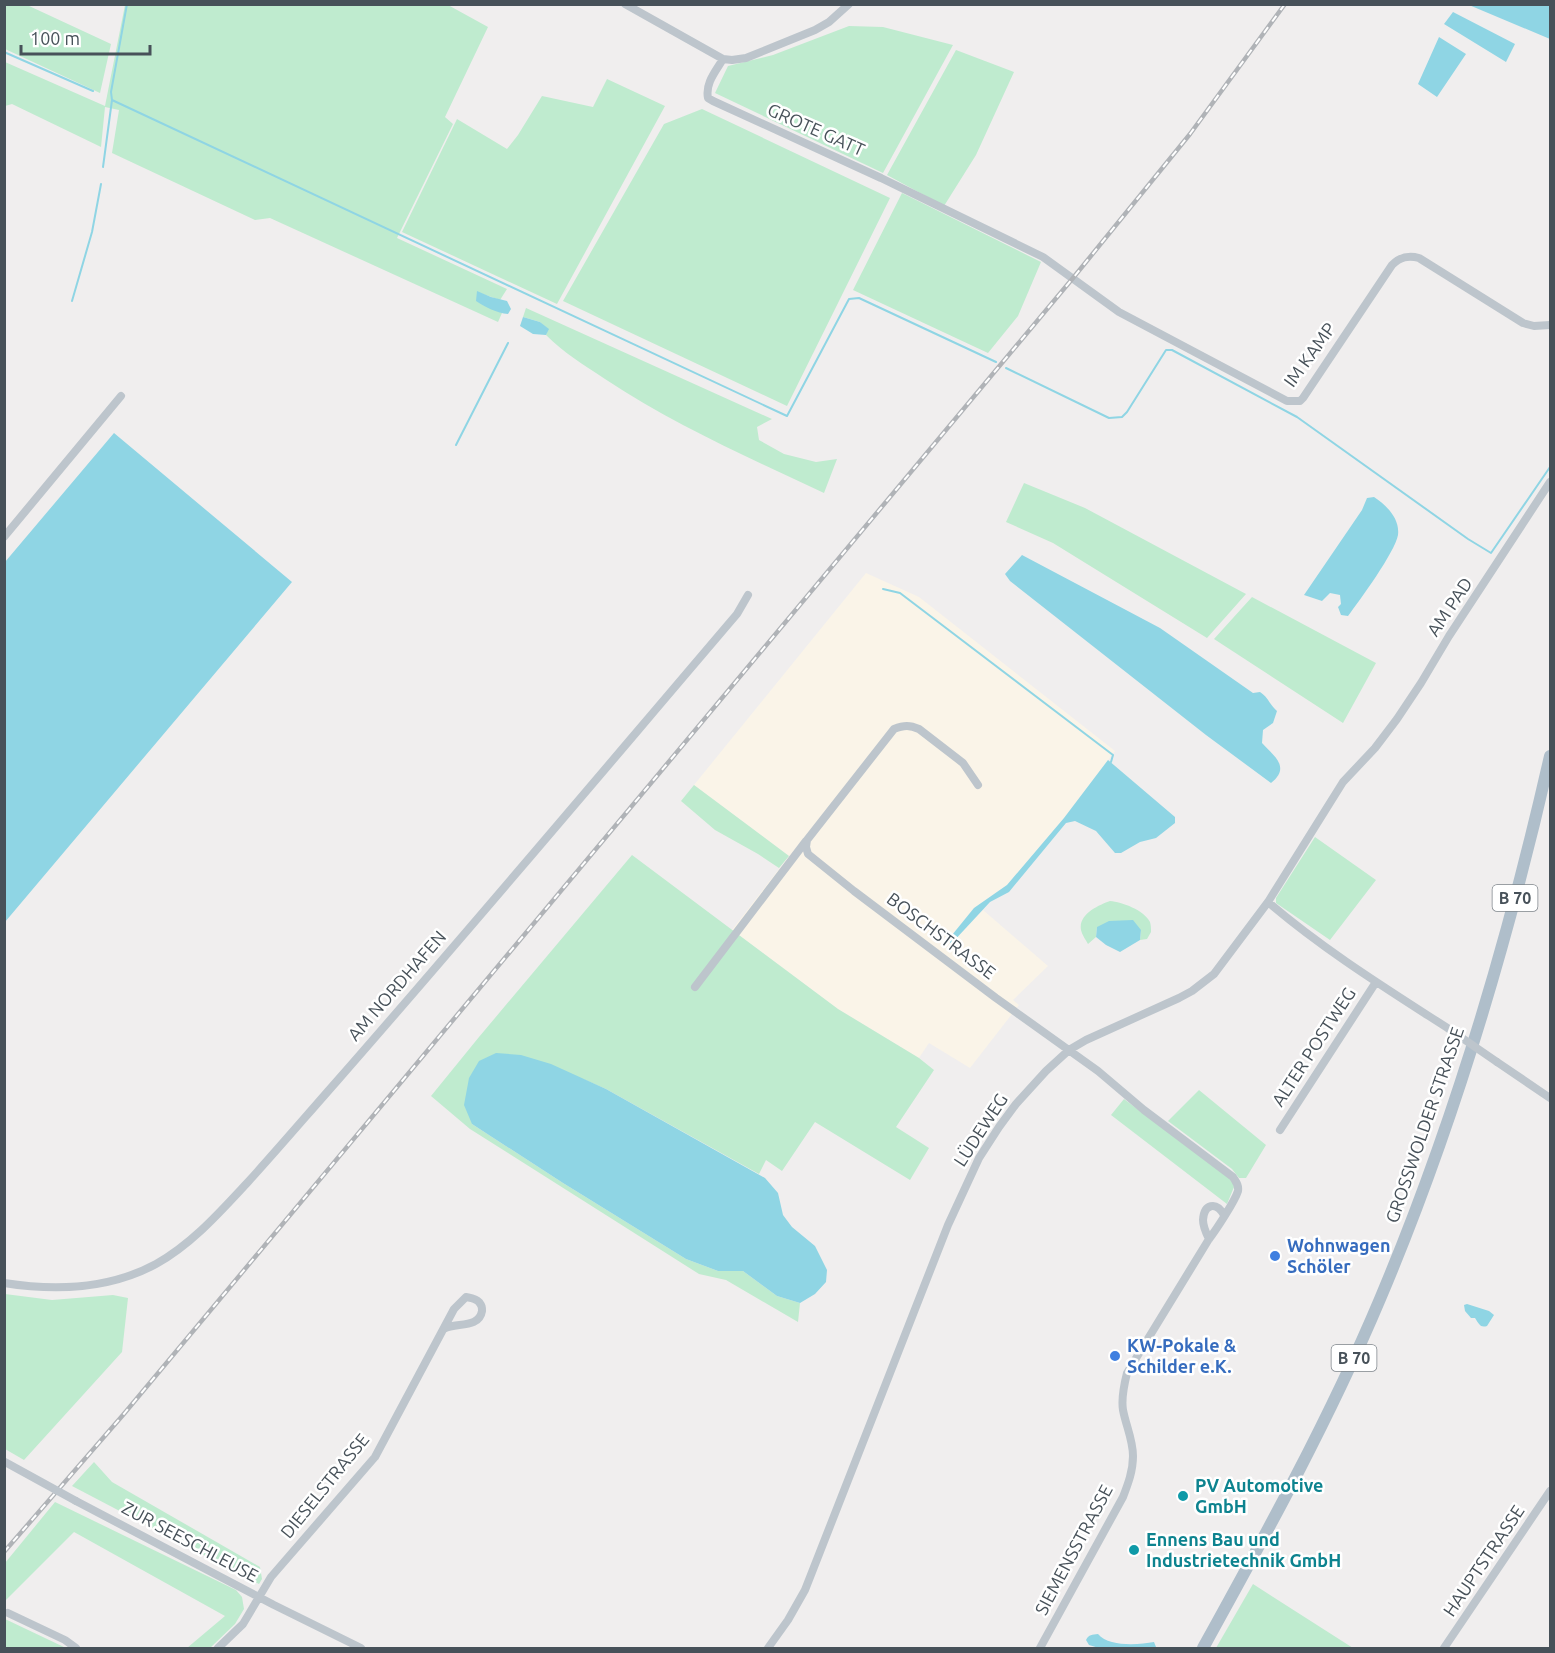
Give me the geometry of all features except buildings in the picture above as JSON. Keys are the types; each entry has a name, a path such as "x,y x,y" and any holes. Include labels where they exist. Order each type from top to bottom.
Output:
{"main road":[{"name":"GROSSWOLDER STRASSE","path":"1203,1648 1291,1487 1341,1387 1380,1301 1412,1220 1475,1040 1513,908 1551,756"}],"street":[{"path":"625,4 723,59 732,60 746,58 814,30 829,22 849,4"},
{"name":"GROTE GATT","path":"723,59 709,83 708,98 973,221 1043,257 1073,278"},
{"name":"IM KAMP","path":"1073,278 1119,312 1294,402 1304,398 1392,265 1401,258 1408,256 1419,258 1523,323 1534,327 1551,325"},
{"path":"4,537 121,396"},
{"name":"AM PAD","path":"1375,748 1421,683 1449,636 1551,482"},
{"name":"AM NORDHAFEN","path":"4,1283 51,1288 85,1286 128,1276 154,1265 179,1250 213,1220 272,1156 413,993 737,614 748,595"},
{"path":"695,987 894,729 911,725 920,729 963,763 978,785"},
{"name":"LÜDEWEG","path":"768,1648 788,1620 805,1590 948,1225 968,1180 999,1127 1046,1071 1069,1050 1179,998 1214,974 1268,902 1343,782 1375,748"},
{"name":"BOSCHSTRASSE","path":"807,840 808,854 826,869 996,998 1069,1050"},
{"name":"ALTER POSTWEG","path":"1268,902 1376,982 1551,1098"},
{"name":"ALTER POSTWEG","path":"1280,1130 1376,982"},
{"name":"SIEMENSSTRASSE","path":"1040,1648 1123,1497 1131,1477 1132,1441 1123,1409 1123,1390 1127,1373 1238,1192 1238,1184 1233,1177 1069,1050"},
{"path":"1209,1239 1204,1227 1203,1217 1206,1210 1209,1206 1215,1206 1221,1209 1224,1215"},
{"name":"DIESELSTRASSE","path":"218,1648 243,1624 271,1577 375,1458 454,1309 466,1297 474,1298 480,1303 482,1313 474,1322 450,1325 444,1329"},
{"name":"ZUR SEESCHLEUSE","path":"5,1461 76,1501 361,1648"},
{"name":"HAUPTSTRASSE","path":"1444,1648 1551,1491"},
{"path":"8,1613 65,1640 76,1648"}],"shaded area":[{"path":"866,573 919,597 1115,751 1064,818 1007,885 974,908 948,940 952,943 983,910 1048,966 1013,1000 1019,1005 970,1068 929,1043 919,1058 838,1009 732,930 789,856 694,785"}],"green space":[{"path":"5,4 27,5 111,44 100,93 5,49"},
{"path":"125,5 448,5 488,27 445,117 453,124 397,238 507,289 500,300 477,292 483,305 502,313 498,322 270,218 255,220 112,153 119,110 105,107 101,147 12,104 5,106 5,62 105,106"},
{"path":"849,26 883,27 953,45 883,173 715,93 728,66 773,55"},
{"path":"956,50 1014,72 976,155 944,206 887,175"},
{"path":"607,79 665,106 557,304 402,232 457,119 507,149 542,96 593,107"},
{"path":"702,109 890,198 787,406 563,301 664,124"},
{"path":"902,193 1041,262 1018,316 988,353 853,290"},
{"path":"526,308 772,419 757,427 759,440 784,454 816,462 837,459 824,493 713,440 631,396 560,348 546,335 548,329 540,322 523,317"},
{"path":"1024,483 1085,508 1246,594 1207,638 1053,543 1006,522"},
{"path":"1252,597 1376,663 1343,723 1214,639"},
{"path":"694,785 789,856 779,868 715,830 681,801"},
{"path":"1315,837 1376,880 1330,940 1276,903 1276,898"},
{"path":"632,855 838,1009 919,1058 934,1070 896,1127 929,1148 910,1180 815,1122 782,1171 766,1160 759,1174 606,1089 583,1079 472,1124 686,1259 718,1271 743,1271 777,1296 800,1303 798,1322 726,1280 699,1274 470,1129 431,1096"},
{"path":"1110,901 1132,907 1147,918 1151,932 1147,939 1140,940 1141,930 1097,927 1096,937 1088,944 1081,930 1083,919 1090,911"},
{"path":"1199,1090 1266,1145 1246,1178 1239,1178 1232,1169 1168,1121"},
{"path":"1124,1099 1233,1181 1234,1187 1227,1204 1111,1115"},
{"path":"5,1294 52,1300 113,1295 128,1298 122,1352 24,1460 5,1449"},
{"path":"94,1462 112,1482 260,1567 262,1579 259,1584 72,1486"},
{"path":"55,1502 236,1590 242,1597 244,1609 235,1624 210,1648 187,1648 225,1616 74,1532 5,1601 5,1563"},
{"path":"1253,1584 1353,1648 1216,1648"},
{"path":"5,1619 66,1648 5,1648"}],"water":[{"path":"1469,5 1550,5 1550,39"},
{"path":"1453,12 1515,44 1506,62 1444,24"},
{"path":"1439,37 1466,54 1437,97 1418,84"},
{"path":"477,291 507,301 511,309 508,314 476,301"},
{"path":"523,317 540,322 549,329 546,335 533,334 520,326"},
{"path":"114,433 292,582 5,922 5,562"},
{"path":"1374,497 1387,508 1394,518 1398,535 1384,564 1348,616 1341,615 1338,607 1341,604 1340,595 1330,593 1322,601 1304,595 1362,510 1367,498"},
{"path":"1022,555 1160,628 1253,693 1263,694 1277,711 1273,723 1263,730 1262,743 1278,762 1280,772 1277,777 1271,783 1206,735 1010,581 1005,574"},
{"path":"1108,760 1175,817 1175,823 1156,838 1140,842 1121,853 1115,853 1096,831 1075,821 1066,823 1009,892 990,902 951,944 948,940 974,908 1007,885 1064,818"},
{"path":"1133,920 1141,930 1140,940 1120,952 1096,937 1097,927 1109,921"},
{"path":"496,1053 521,1055 551,1064 606,1089 765,1178 778,1193 783,1215 792,1227 815,1246 827,1270 826,1282 815,1294 800,1303 777,1296 743,1271 718,1271 686,1259 472,1124 464,1105 469,1078 479,1061"},
{"path":"1464,1305 1489,1311 1494,1315 1487,1326 1481,1326 1475,1318 1471,1318 1465,1311"},
{"path":"1098,1634 1116,1643 1154,1642 1156,1647 1099,1648 1089,1645 1087,1638"}],"waterway":[{"path":"127,4 111,92 112,100 787,416 849,299 859,298 996,362"},
{"path":"4,52 93,91"},
{"path":"103,167 112,100"},
{"path":"72,301 92,232 101,184"},
{"path":"456,445 508,343"},
{"path":"1006,368 1109,418 1122,417 1166,350 1172,350 1297,417 1491,553 1550,467"},
{"path":"883,589 900,593 1113,755 1111,762"}],"railway":[{"path":"4,1552 123,1415 1073,278 1190,134 1285,4"}],"place":[{"name":"Wohnwagen Schöler","path":"1275,1256"},
{"name":"KW-Pokale & Schilder e.K.","path":"1115,1356"},
{"name":"PV Automotive GmbH","path":"1183,1496"},
{"name":"Ennens Bau und Industrietechnik GmbH","path":"1134,1550"}]}
